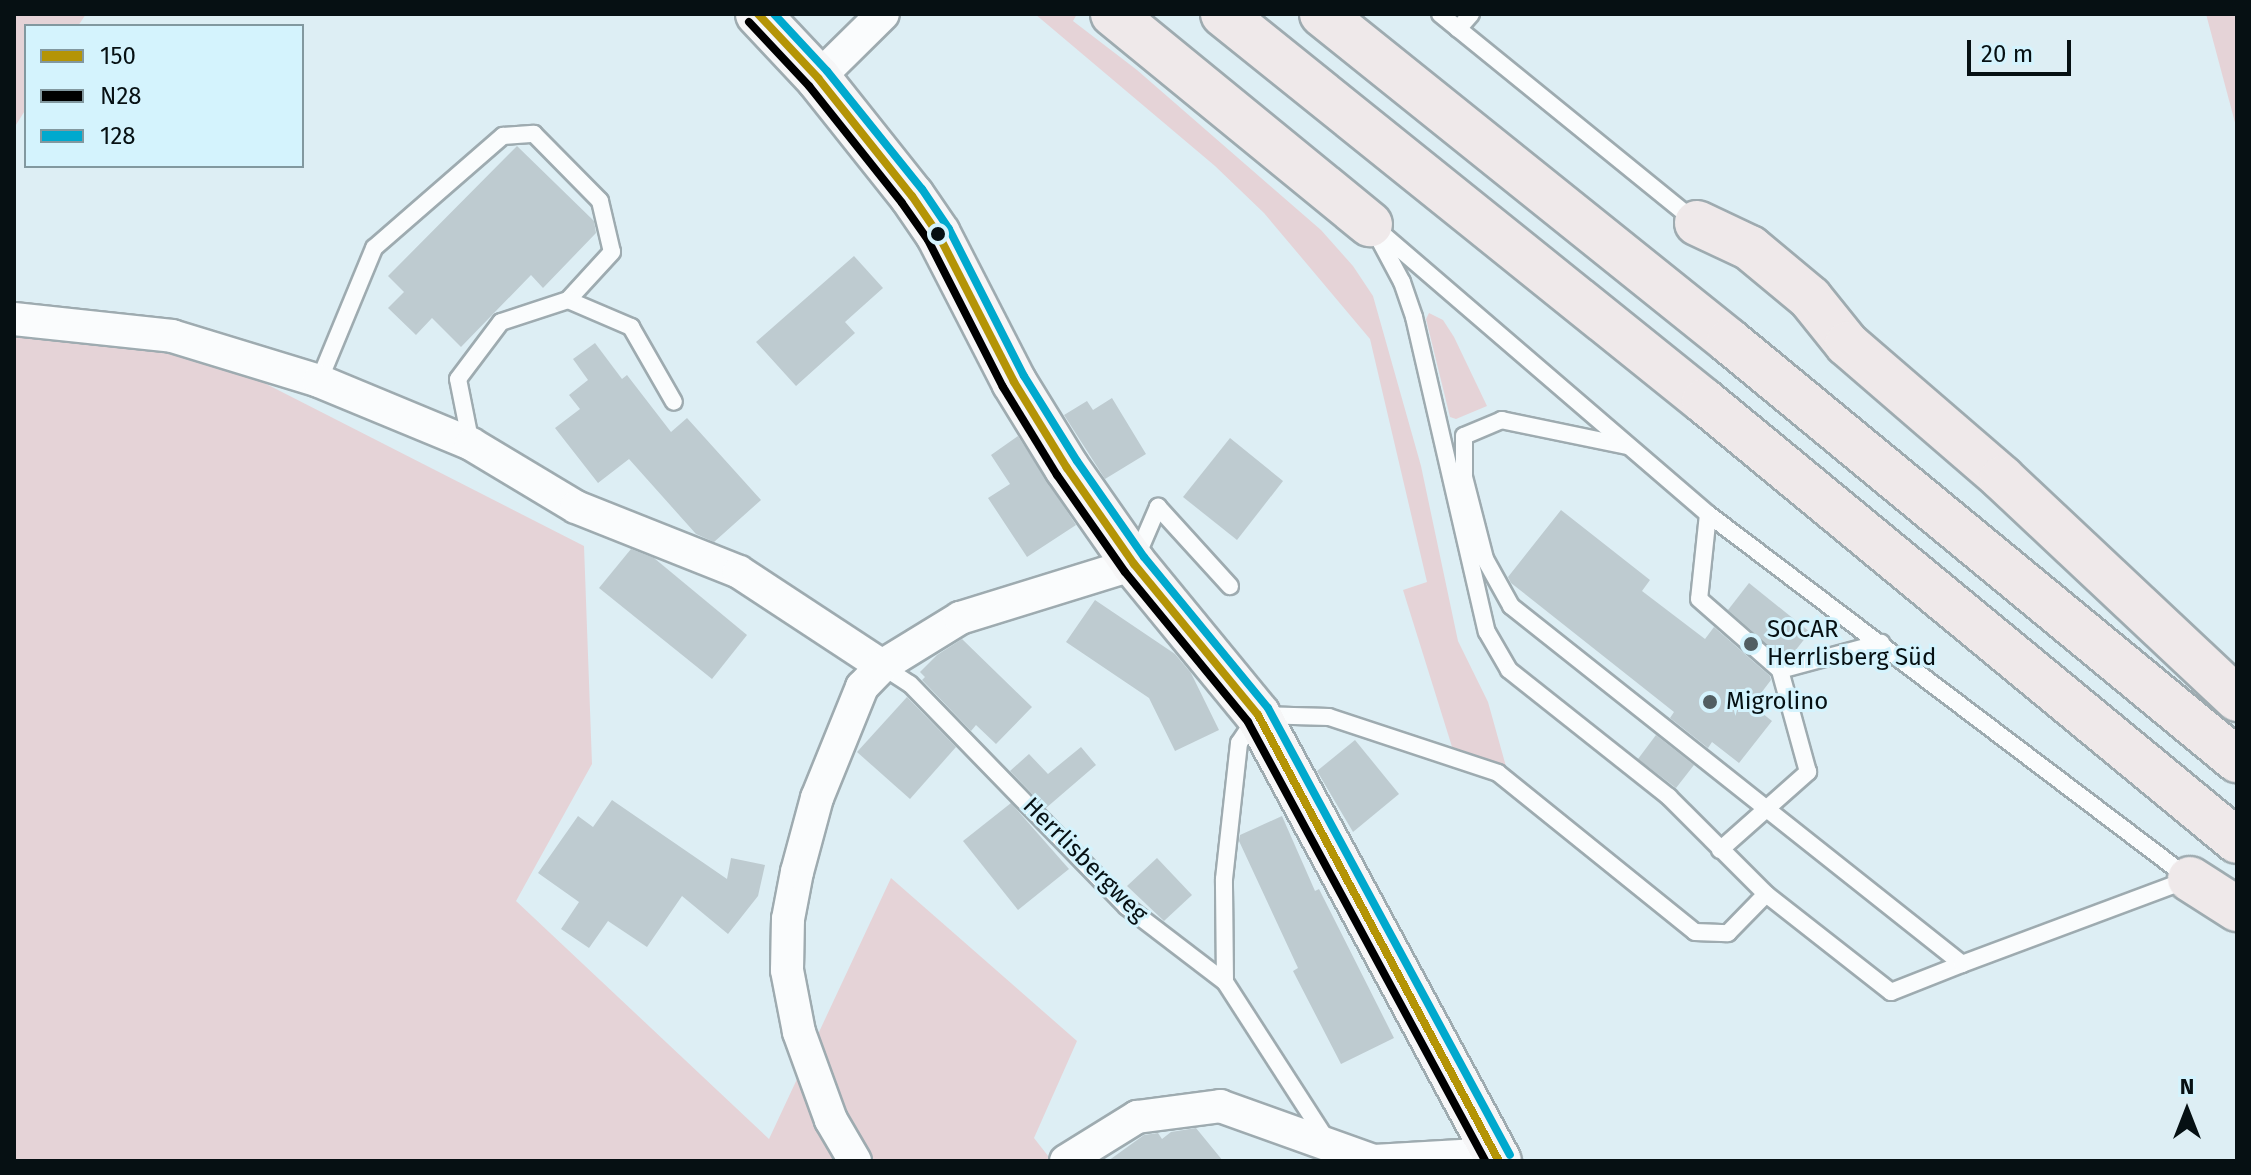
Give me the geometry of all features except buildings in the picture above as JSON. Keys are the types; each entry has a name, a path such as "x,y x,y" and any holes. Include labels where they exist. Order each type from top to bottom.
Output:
{"highway":[{"path":"1113,14 1370,224"},
{"path":"1223,14 1717,410 2237,841"},
{"path":"1322,14 1729,341 2237,760"},
{"path":"1697,223 1750,248 1810,298 1847,344 2002,478 2237,699"},
{"path":"2190,879 2237,909"}],"main road":[{"path":"758,14 818,78 938,234 1014,382 1134,564 1258,715 1497,1158"}],"street":[{"path":"818,78 883,14"},
{"path":"14,319 172,336 319,381 471,444 576,507 739,572 882,666"},
{"path":"855,1161 831,1120 799,1032 787,970 788,919 797,872 817,798 862,687 882,666 960,618 1134,564"},
{"path":"1066,1161 1137,1117 1220,1106 1335,1152 1374,1161 1497,1158"}],"lane":[{"path":"1440,14 1697,223"},
{"path":"1458,29 1471,14"},
{"path":"319,381 374,248 503,136 534,134 600,201 612,252 568,300 501,322 458,379 471,444"},
{"path":"1370,224 1708,514 2190,879"},
{"path":"1370,224 1390,256 1414,317 1487,632 1509,670 1669,797 1766,894 1891,992 2190,879"},
{"path":"568,300 631,327 674,402"},
{"path":"1627,446 1502,420 1464,436 1464,477 1485,559 1511,606 1962,964"},
{"path":"1134,564 1158,507 1230,586"},
{"path":"1708,514 1699,599 1780,670 1808,772 1720,850"},
{"path":"1780,670 1881,643"},
{"name":"Herrlisbergweg","path":"882,666 910,684 1127,907 1225,982 1335,1152"},
{"path":"1225,982 1224,879 1239,743 1258,715 1329,717 1498,773 1695,932 1728,933 1766,894"}],"shaded area":[{"path":"14,14 86,14 79,24 24,24 24,112 14,128"},
{"path":"1035,14 1077,14 1073,21 1137,70 1321,230 1353,266 1373,296 1421,466 1458,641 1488,702 1507,770 1453,750 1403,590 1427,582 1370,339 1264,213 1215,166"},
{"path":"2206,14 2237,14 2237,130"},
{"path":"1429,313 1443,320 1454,337 1487,406 1456,419 1450,417 1426,319"},
{"path":"14,319 172,336 584,546 592,764 516,901 769,1139 891,878 1077,1041 1034,1138 1052,1161 14,1161"}],"transit line":[{"name":"150","path":"758,14 818,78 912,196 938,234 1014,382 1067,468 1134,564 1258,715 1499,1161"},
{"name":"128","path":"774,14 827,71 922,189 949,229 1024,376 1077,461 1144,557 1268,708 1510,1155"},
{"name":"N28","path":"749,22 809,86 902,203 928,240 1003,387 1057,475 1125,572 1248,722 1485,1161"}],"place":[{"name":"SOCAR Herrlisberg Süd","path":"1751,644"},
{"name":"Migrolino","path":"1710,702"}]}
